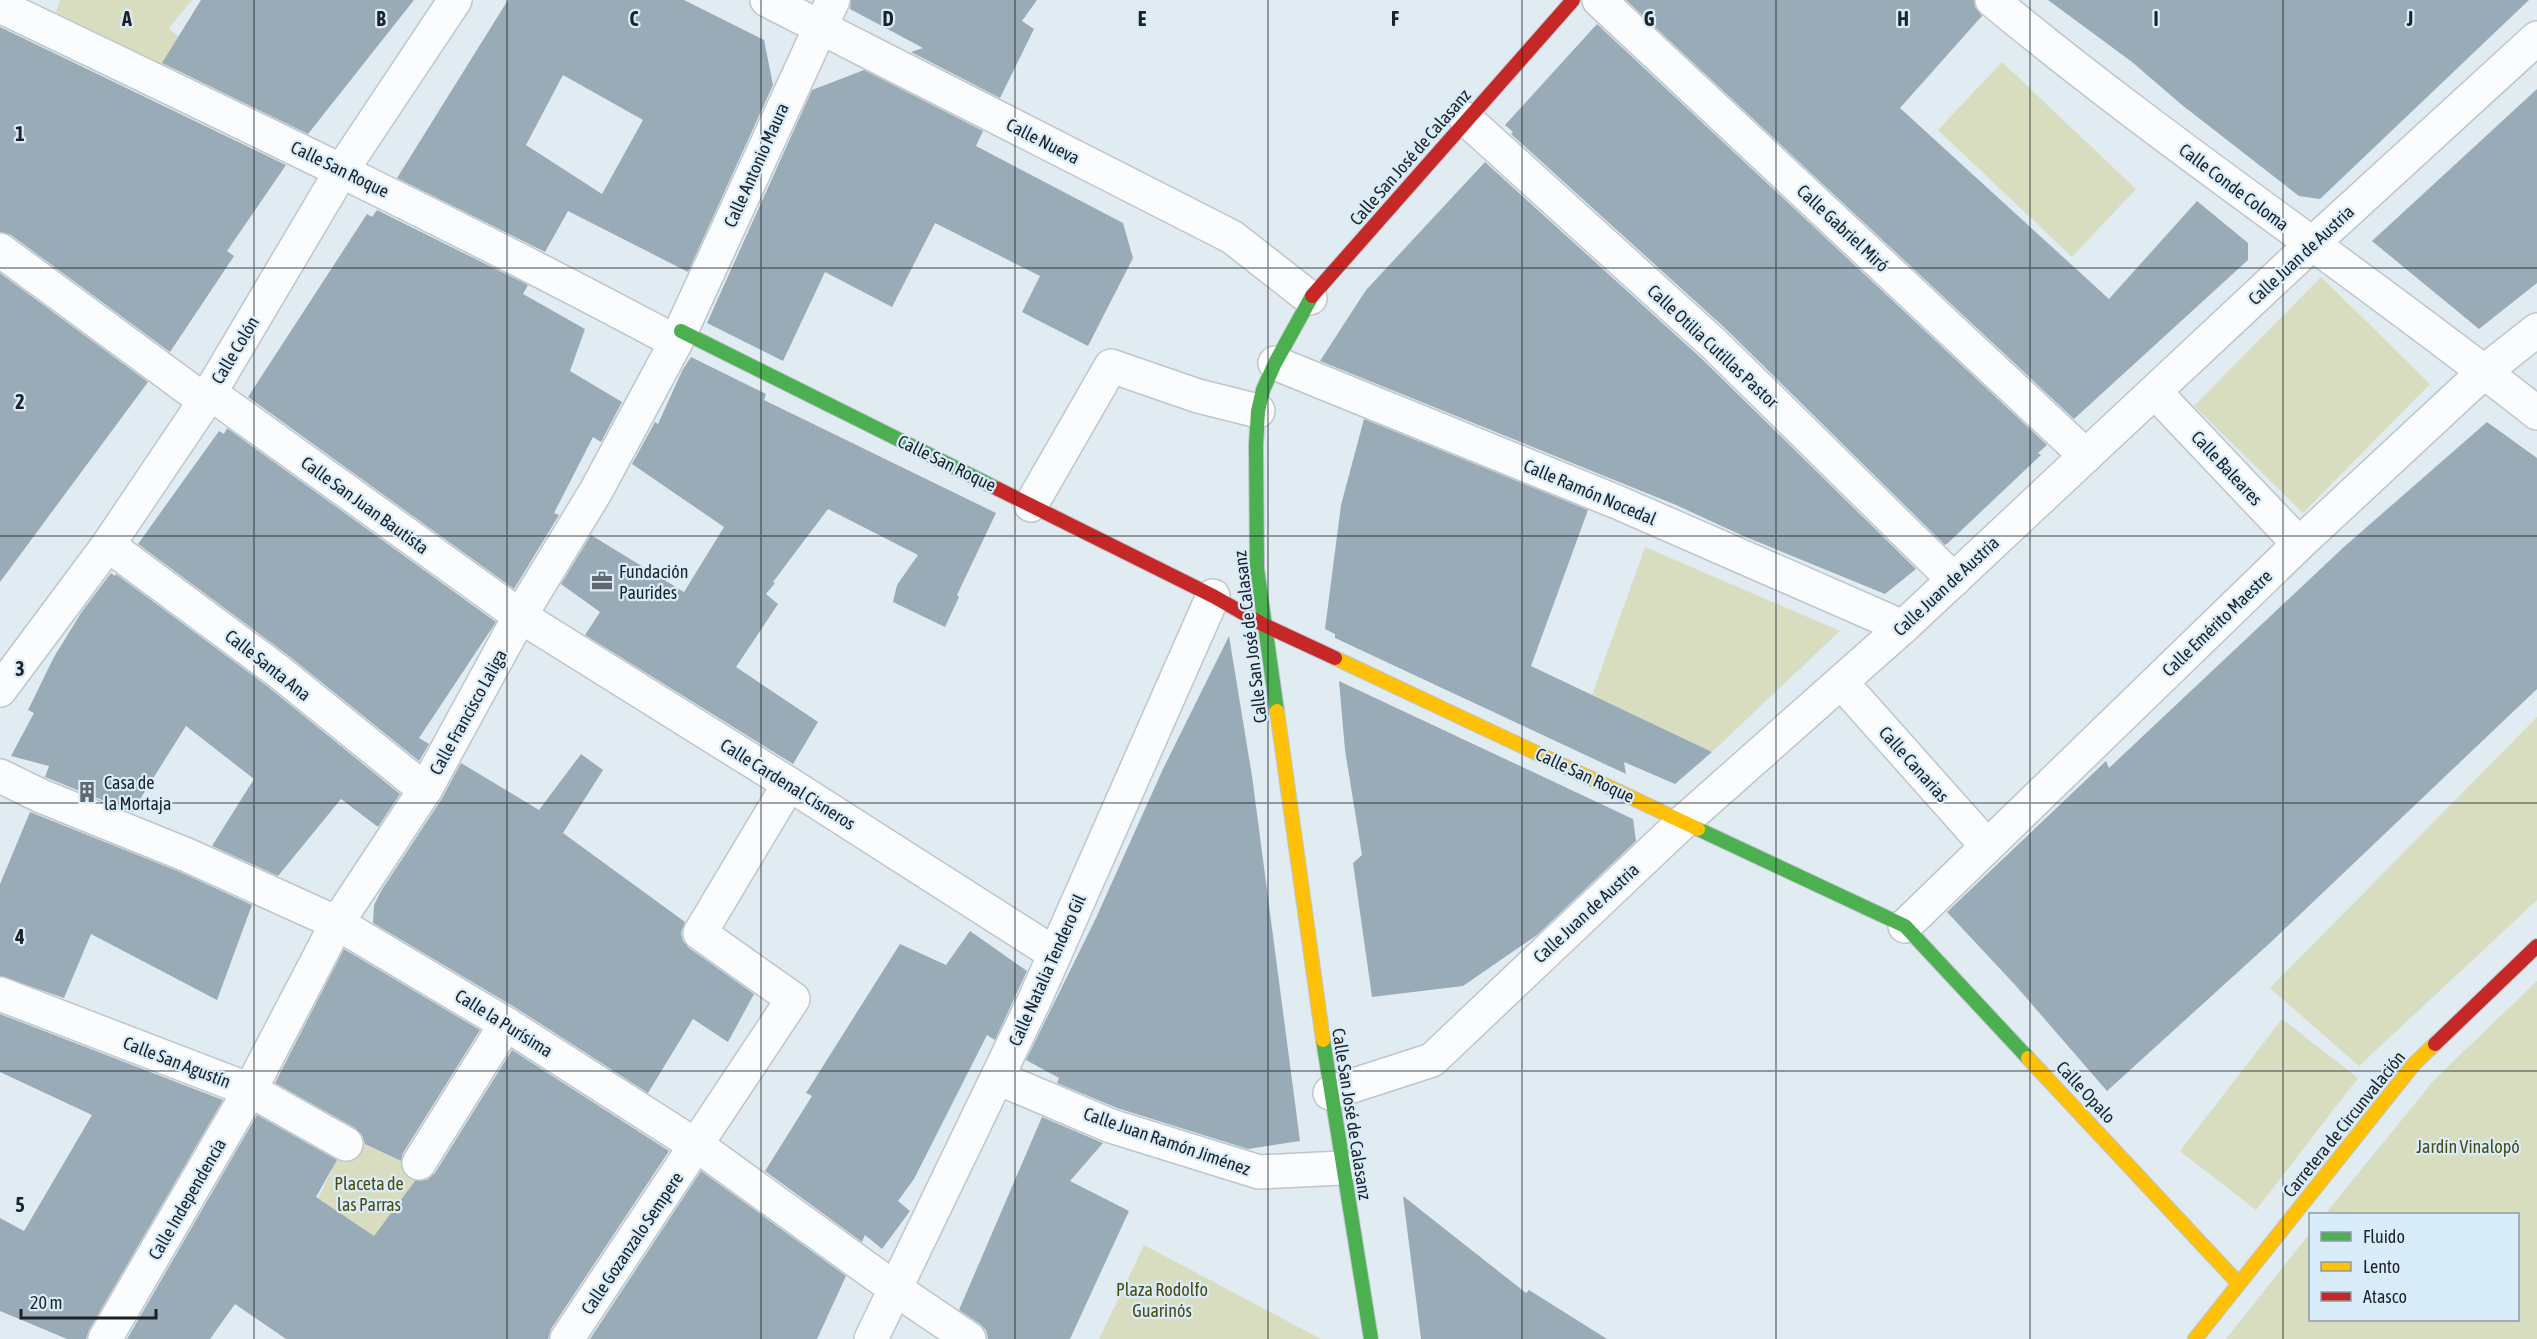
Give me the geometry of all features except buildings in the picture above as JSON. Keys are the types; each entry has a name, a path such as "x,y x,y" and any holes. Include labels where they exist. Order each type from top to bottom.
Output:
{"street":[{"name":"Calle Colón","path":"0,690 108,545 207,397 342,170 455,0"},
{"name":"Calle Nueva","path":"767,0 826,13 1232,237 1310,298"},
{"name":"Calle San José de Calasanz","path":"1374,1336 1341,1168 1264,625 1257,569 1258,411 1263,390 1275,363 1310,298 1573,0"},
{"name":"Calle Gabriel Miró","path":"1599,0 2086,456"},
{"name":"Calle Conde Coloma","path":"1992,0 2043,43 2537,412"},
{"name":"Calle San Roque","path":"0,6 1031,505 1213,596 1264,625 1905,926"},
{"name":"Calle Antonio Maura","path":"678,336 826,13"},
{"name":"Calle Juan de Austria","path":"1330,1093 1432,1060 1683,822 1903,627 2312,244 2537,38"},
{"name":"Calle Otilia Cutillas Pastor","path":"1466,119 1714,344 1954,580"},
{"name":"Calle San Juan Bautista","path":"0,250 46,285 520,616"},
{"name":"Calle Emérito Maestre","path":"1905,926 2299,544 2485,371 2537,330"},
{"name":"Calle Francisco Laliga","path":"250,1090 337,923 425,790 520,616 596,491 678,336"},
{"name":"Calle Ramón Nocedal","path":"1275,363 1617,502 1903,627"},
{"path":"1031,505 1111,366 1198,396 1258,411"},
{"name":"Calle Baleares","path":"2156,392 2299,544"},
{"name":"Calle Santa Ana","path":"108,545 278,671 425,790"},
{"name":"Calle Natalia Tendero Gil","path":"871,1339 998,1078 1213,596"},
{"name":"Calle Cardenal Cisneros","path":"520,616 1055,954"},
{"name":"Calle Canarias","path":"1841,682 1987,846"},
{"name":"Calle la Purísima","path":"0,776 41,796 187,855 337,923 506,1024 697,1147 969,1339"},
{"name":"Calle Gozanzalo Sempere","path":"567,1339 794,999 700,933 789,784"},
{"name":"Calle Opalo","path":"1905,926 2239,1284"},
{"name":"Carretera de Circunvalación","path":"2195,1339 2414,1064 2537,946"},
{"name":"Calle San Agustín","path":"0,994 250,1090 346,1144"},
{"path":"420,1163 506,1024"},
{"name":"Calle Juan Ramón Jiménez","path":"998,1078 1111,1126 1259,1172 1341,1168"},
{"name":"Calle Independencia","path":"105,1339 250,1090"}],"green space":[{"path":"60,0 192,0 169,28 193,50 166,77 54,17"},
{"path":"2002,62 2136,189 2072,257 1938,130"},
{"path":"2321,277 2430,384 2303,513 2194,406"},
{"path":"1645,547 1840,631 1712,752 1592,695"},
{"path":"2537,717 2537,900 2359,1066 2270,988"},
{"name":"Jardín Vinalopó","path":"2537,981 2537,1339 2226,1339 2309,1234 2309,1321 2519,1321 2519,1213 2326,1213 2435,1079"},
{"path":"2282,1019 2358,1078 2256,1210 2180,1151"},
{"name":"Placeta de las Parras","path":"348,1136 430,1175 384,1253 313,1209"},
{"name":"Plaza Rodolfo Guarinós","path":"1144,1245 1321,1339 1099,1339"}],"traffic: fast":[{"path":"1277,711 1257,569 1258,411 1263,390 1275,363 1312,296"},
{"path":"681,331 998,489"},
{"path":"1698,829 1905,926 2028,1058"},
{"path":"1323,1040 1371,1339"}],"traffic: slow":[{"path":"1335,658 1698,829"},
{"path":"1277,711 1323,1040"},
{"path":"2195,1339 2414,1064 2435,1044"},
{"path":"2028,1058 2239,1284"}],"traffic: jam":[{"path":"1312,296 1573,0"},
{"path":"998,489 1213,596 1264,625 1335,658"},
{"path":"2435,1044 2537,946"}],"place":[{"name":"Fundación Paurides","path":"602,581"},
{"name":"Casa de la Mortaja","path":"87,792"}]}
